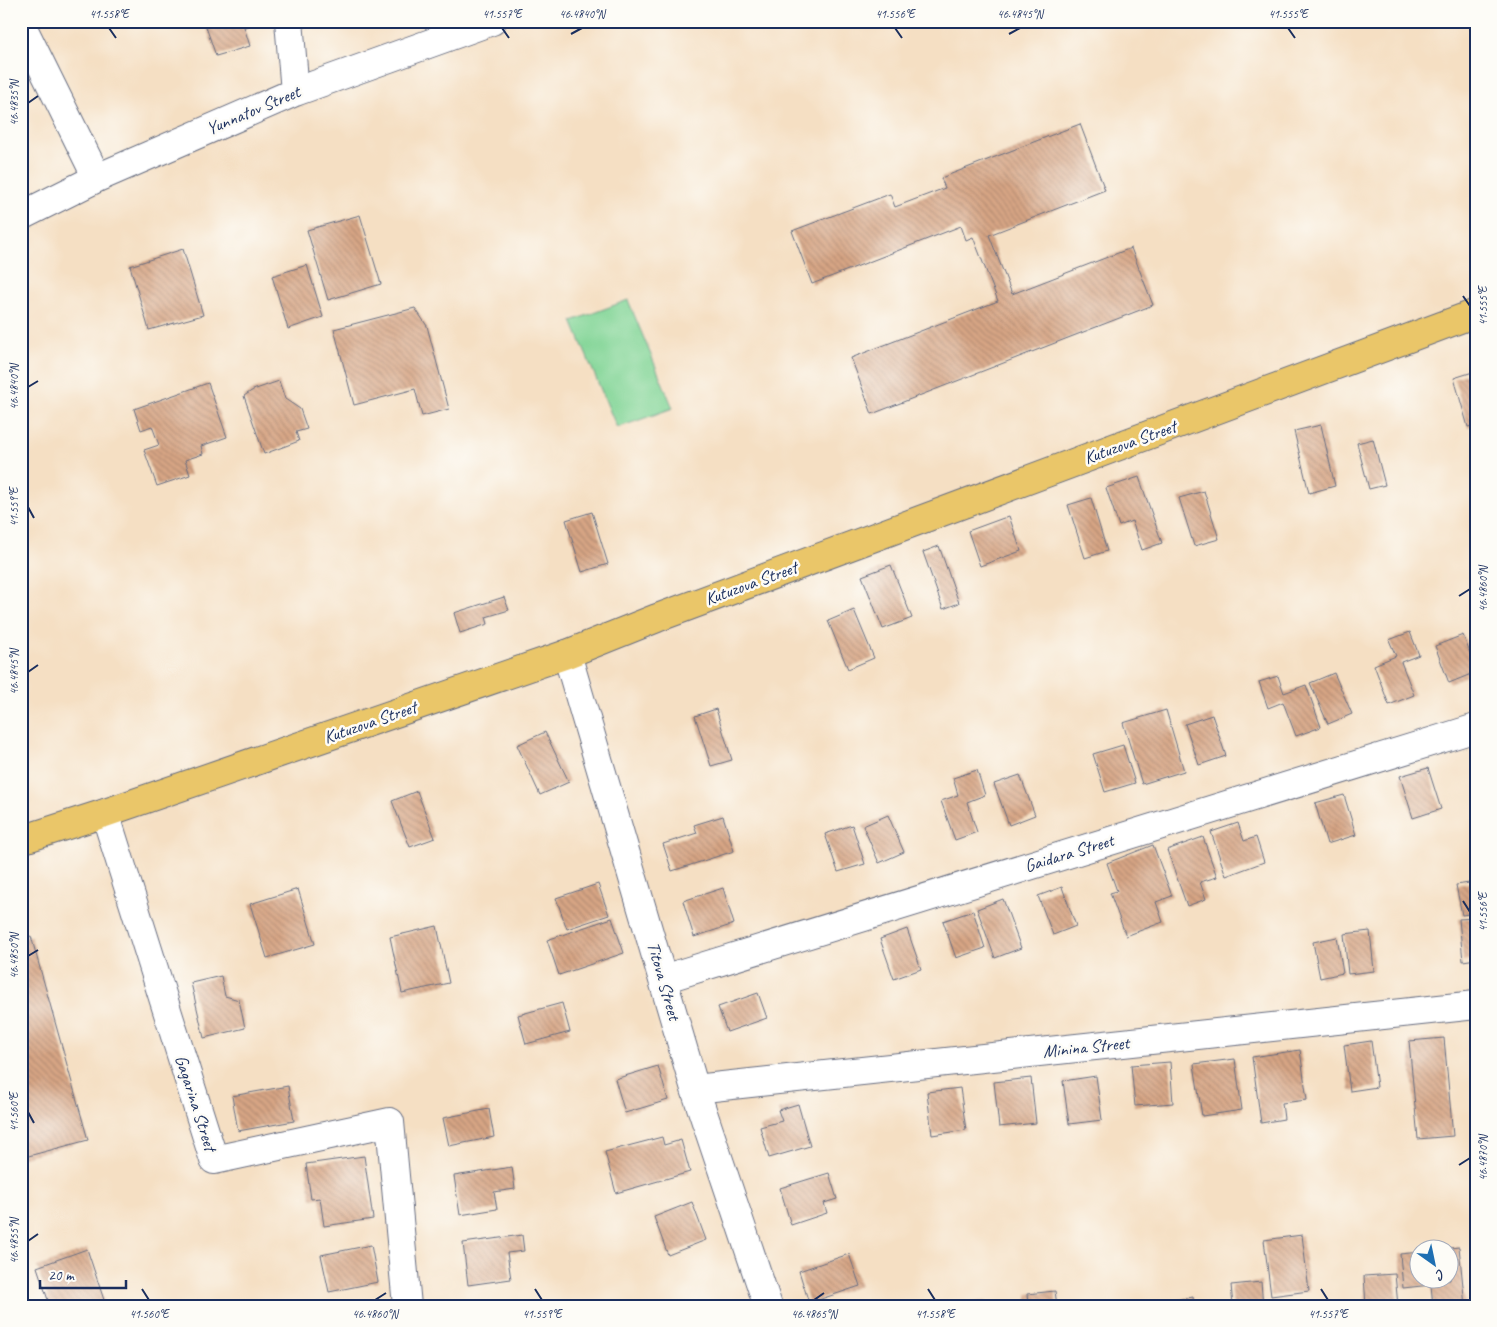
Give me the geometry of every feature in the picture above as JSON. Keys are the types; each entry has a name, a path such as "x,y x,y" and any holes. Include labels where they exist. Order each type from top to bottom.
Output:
{"main road":[{"name":"Kutuzova Street","path":"21,840 105,813 567,654 676,611 1476,313"}],"street":[{"path":"289,21 295,92"},
{"name":"Yunnatov Street","path":"21,216 96,178 295,92 492,21"},
{"path":"21,24 96,178"},
{"name":"Titova Street","path":"567,654 696,1089 768,1306"},
{"name":"Gaidara Street","path":"663,979 1476,728"},
{"name":"Gagarina Street","path":"105,813 214,1160 390,1122 407,1306"},
{"name":"Minina Street","path":"696,1089 1476,1004"}],"green space":[{"path":"628,300 673,408 617,428 572,321"}],"building":[{"path":"204,21 262,22 244,27 250,46 216,56"},
{"path":"1476,27 1476,43 1470,29"},
{"path":"1080,124 1105,190 989,235 1012,294 1131,248 1153,305 872,414 851,358 998,301 973,237 966,240 961,226 812,284 792,231 890,194 895,207 945,188 941,178"},
{"path":"360,215 381,284 328,300 307,230"},
{"path":"183,249 203,315 149,330 130,266"},
{"path":"307,265 323,317 288,329 272,276"},
{"path":"415,308 427,326 449,409 422,416 415,389 354,405 334,329"},
{"path":"1476,371 1476,425 1468,427 1454,378"},
{"path":"279,381 285,399 300,409 307,429 296,432 299,441 264,454 244,396 253,390"},
{"path":"208,383 227,437 201,446 203,454 185,460 190,475 157,486 144,450 159,445 152,426 141,430 134,409"},
{"path":"1321,425 1335,486 1309,493 1294,431"},
{"path":"1373,439 1385,485 1369,489 1357,443"},
{"path":"1139,477 1162,543 1142,550 1132,521 1119,526 1106,488"},
{"path":"1204,491 1219,539 1194,546 1179,498"},
{"path":"1091,498 1107,551 1085,558 1068,505"},
{"path":"592,512 608,564 582,572 566,520"},
{"path":"1009,516 1021,551 980,566 968,531"},
{"path":"939,546 959,603 943,609 923,552"},
{"path":"891,565 912,618 883,629 862,576"},
{"path":"504,597 509,610 486,617 488,624 460,633 454,613"},
{"path":"854,610 874,658 848,669 828,621"},
{"path":"1410,632 1419,655 1401,662 1414,695 1389,705 1374,665 1396,656 1389,640"},
{"path":"1463,635 1476,672 1449,683 1435,646"},
{"path":"1334,673 1352,714 1328,724 1310,683"},
{"path":"1278,676 1284,693 1306,685 1321,727 1296,736 1283,702 1268,708 1259,682"},
{"path":"716,709 732,760 711,766 695,716"},
{"path":"1166,710 1184,771 1142,784 1123,723"},
{"path":"1212,715 1226,756 1199,765 1185,724"},
{"path":"545,732 569,782 540,795 517,745"},
{"path":"1123,745 1135,783 1105,792 1093,754"},
{"path":"1428,768 1441,809 1413,818 1400,776"},
{"path":"977,770 985,795 967,802 977,832 955,840 941,801 958,795 953,778"},
{"path":"1020,775 1035,815 1009,825 994,784"},
{"path":"417,791 435,838 410,847 392,801"},
{"path":"1344,795 1356,835 1327,844 1315,803"},
{"path":"888,815 904,852 879,863 863,826"},
{"path":"723,816 734,851 672,871 663,844 697,833 694,825"},
{"path":"1238,823 1244,841 1256,837 1264,862 1226,876 1211,832"},
{"path":"852,825 865,864 838,872 825,834"},
{"path":"1203,837 1217,877 1200,882 1206,899 1187,906 1167,850"},
{"path":"1153,845 1172,896 1156,902 1163,922 1126,936 1110,893 1117,891 1107,863"},
{"path":"1476,882 1476,913 1462,915 1456,885"},
{"path":"598,884 609,915 567,929 556,898"},
{"path":"1062,887 1076,926 1053,935 1038,896"},
{"path":"723,888 734,924 694,937 683,901"},
{"path":"298,889 315,944 267,958 250,904"},
{"path":"1003,899 1021,948 995,958 977,909"},
{"path":"973,911 985,948 956,958 943,921"},
{"path":"612,918 624,953 559,975 547,940"},
{"path":"1476,918 1476,959 1463,961 1459,919"},
{"path":"437,926 449,983 402,993 390,937"},
{"path":"907,929 921,969 894,979 880,939"},
{"path":"1370,931 1374,971 1348,974 1344,934"},
{"path":"31,936 88,1140 21,1158 21,939"},
{"path":"1337,937 1343,973 1320,978 1313,942"},
{"path":"221,976 225,996 239,1000 245,1028 204,1038 191,983"},
{"path":"758,993 767,1018 727,1032 718,1007"},
{"path":"562,1003 570,1032 526,1044 518,1015"},
{"path":"1444,1038 1453,1136 1418,1139 1409,1041"},
{"path":"1371,1041 1377,1087 1350,1091 1344,1045"},
{"path":"1300,1050 1307,1100 1282,1103 1284,1119 1261,1123 1252,1057"},
{"path":"1235,1059 1242,1110 1202,1116 1194,1064"},
{"path":"1170,1062 1173,1103 1135,1106 1131,1065"},
{"path":"658,1066 668,1100 625,1113 615,1079"},
{"path":"1096,1076 1102,1120 1069,1124 1063,1081"},
{"path":"1031,1078 1036,1123 999,1127 994,1082"},
{"path":"288,1086 294,1121 238,1131 232,1096"},
{"path":"960,1088 966,1130 932,1135 927,1092"},
{"path":"798,1104 810,1146 769,1158 760,1127 782,1121 778,1110"},
{"path":"489,1109 494,1137 449,1146 443,1118"},
{"path":"662,1137 664,1145 681,1140 690,1172 616,1193 605,1152"},
{"path":"364,1156 373,1219 324,1226 320,1198 311,1199 306,1164"},
{"path":"512,1167 515,1189 494,1192 497,1209 460,1215 454,1176"},
{"path":"829,1173 837,1199 824,1203 827,1213 791,1225 780,1188"},
{"path":"692,1202 706,1240 668,1255 654,1217"},
{"path":"522,1235 524,1251 507,1253 511,1279 468,1285 463,1243"},
{"path":"1302,1235 1309,1291 1271,1296 1264,1240"},
{"path":"371,1245 378,1282 329,1292 321,1255"},
{"path":"87,1249 106,1306 50,1306 37,1267"},
{"path":"1410,1253 1410,1287 1403,1288 1400,1254"},
{"path":"849,1254 860,1286 809,1303 799,1271"},
{"path":"1460,1257 1465,1306 1433,1306 1431,1290 1460,1290"},
{"path":"1395,1274 1398,1306 1366,1306 1364,1276"},
{"path":"1261,1282 1263,1306 1233,1306 1231,1285"},
{"path":"1055,1291 1057,1306 1028,1306 1027,1294"},
{"path":"1193,1297 1194,1306 1165,1306 1165,1302"},
{"path":"986,1301 987,1306 949,1306 949,1304"}]}
